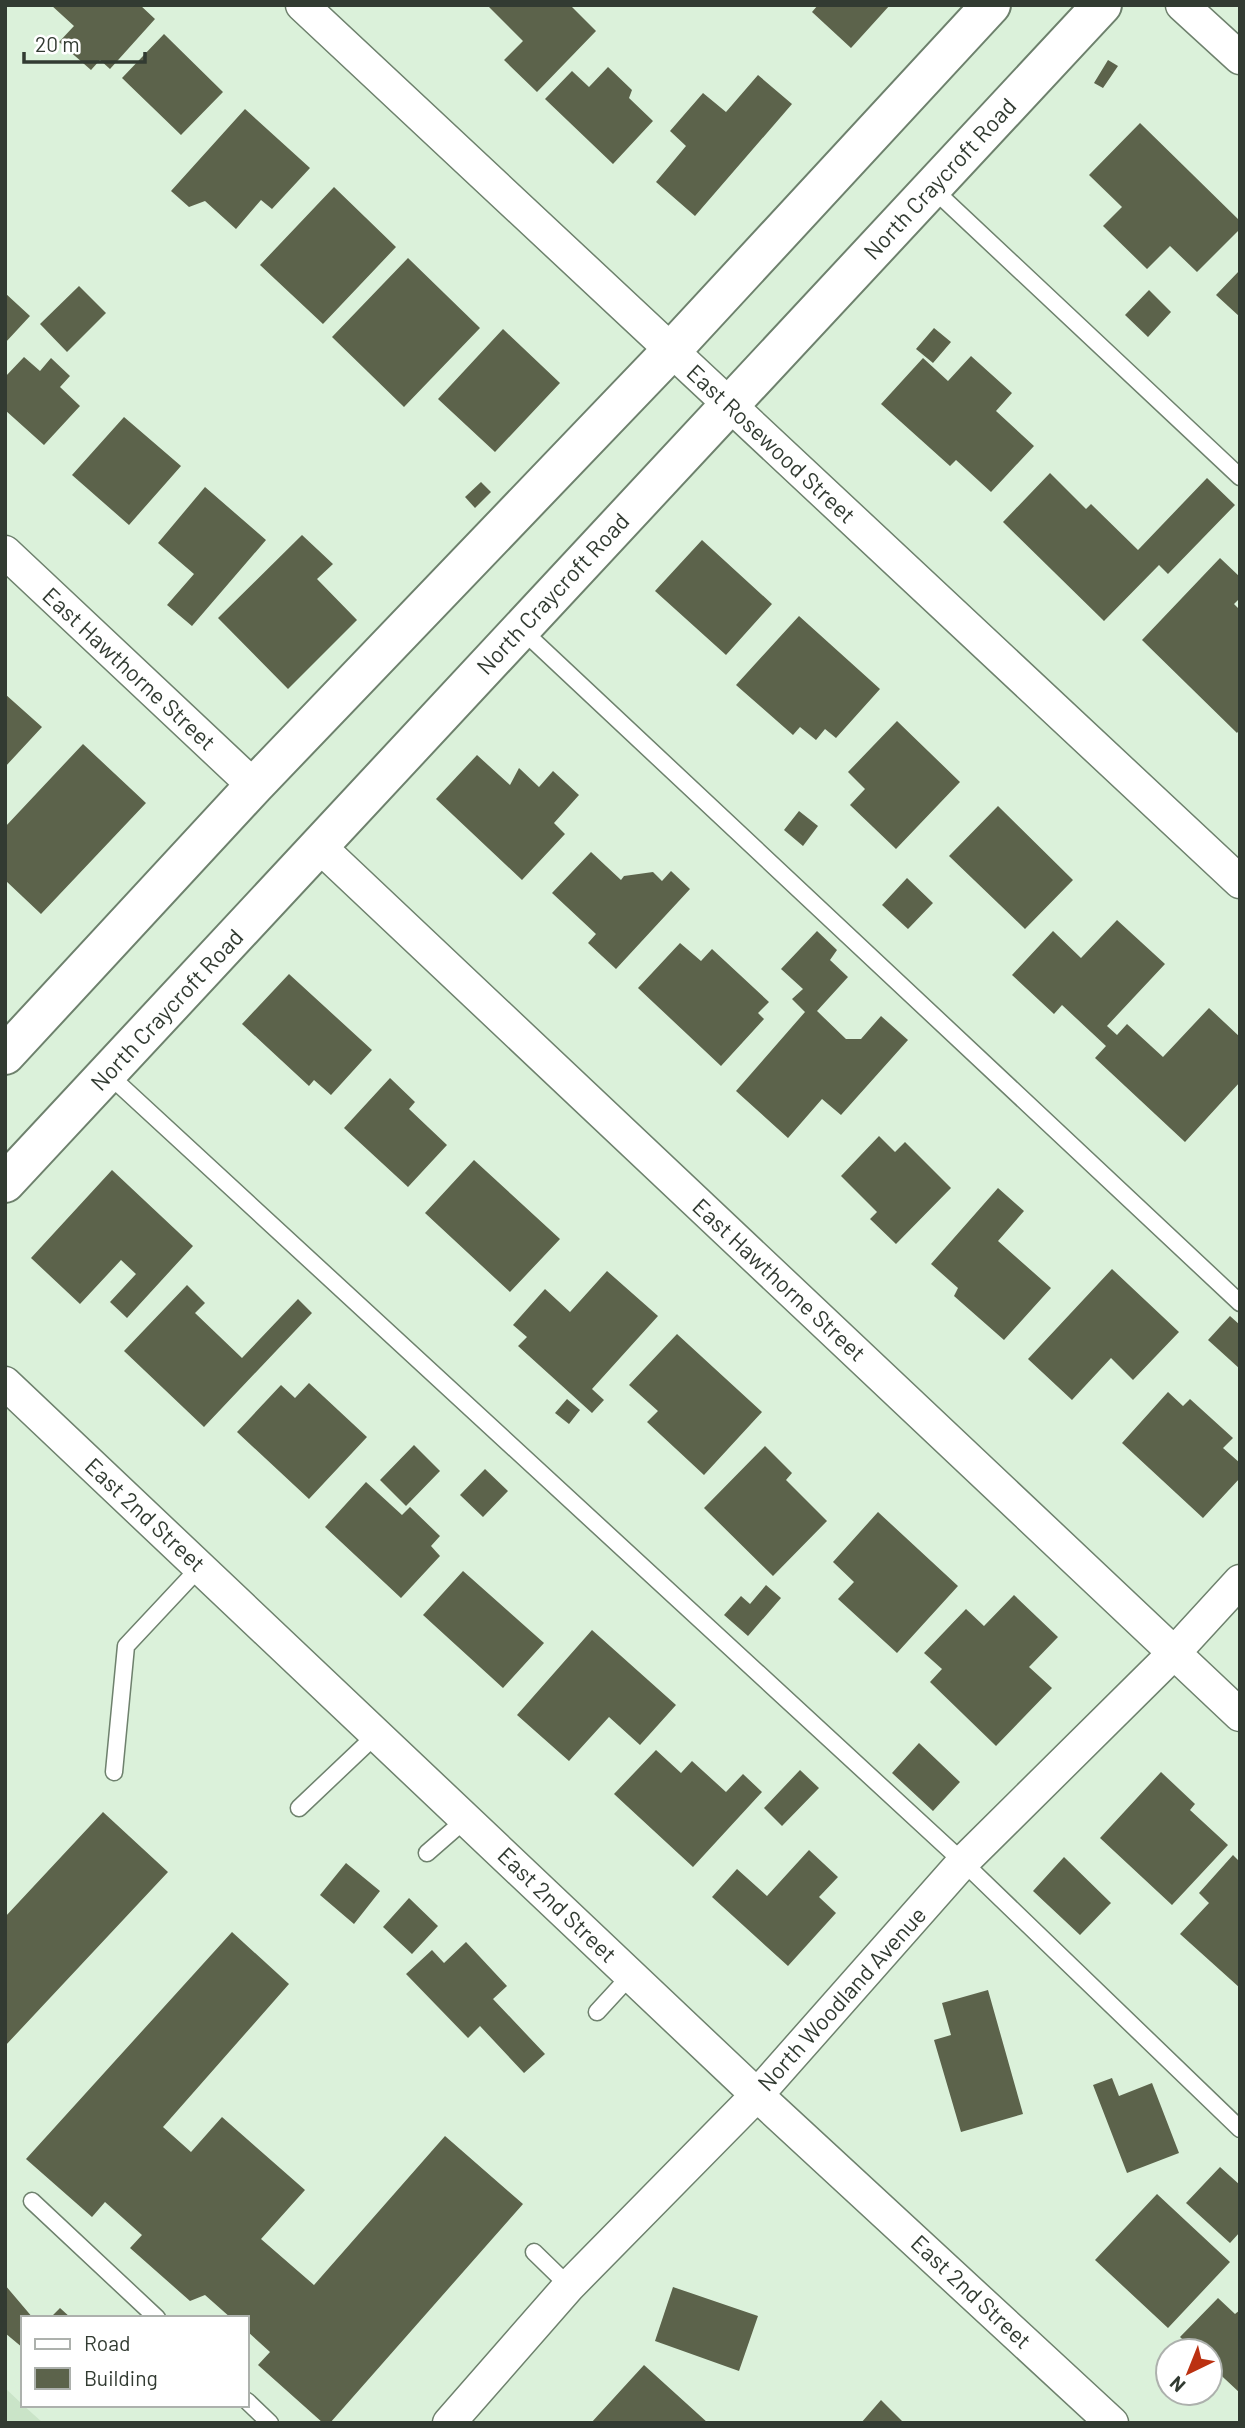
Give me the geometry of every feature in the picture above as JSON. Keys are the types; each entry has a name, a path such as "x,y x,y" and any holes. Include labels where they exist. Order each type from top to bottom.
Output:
{"main road":[{"path":"5,1055 254,786 671,351 991,5"},
{"name":"North Craycroft Road","path":"5,1183 1102,5"}],"street":[{"name":"East Rosewood Street","path":"303,5 1240,882"},
{"path":"1182,5 1240,58"},
{"name":"East Hawthorne Street","path":"5,552 254,786"},
{"name":"East Hawthorne Street","path":"319,846 1240,1715"},
{"name":"East 2nd Street","path":"5,1383 757,2095 1112,2423"},
{"name":"North Woodland Avenue","path":"449,2423 569,2286 757,2095 963,1862 1174,1653 1240,1581"}],"lane":[{"path":"932,188 1240,477"},
{"path":"521,629 1240,1303"},
{"path":"108,1074 963,1862 1240,2129"},
{"path":"114,1772 126,1646 200,1567"},
{"path":"299,1808 376,1735"},
{"path":"427,1853 466,1819"},
{"path":"597,2012 631,1975"},
{"path":"32,2201 155,2316"},
{"path":"534,2252 569,2286"},
{"path":"248,2402 270,2423"}],"shaded area":[{"path":"5,2388 21,2403 21,2407 25,2407 43,2423 5,2423"}],"building":[{"path":"51,5 140,5 155,19 110,69 100,60 91,70 59,42 74,26"},
{"path":"487,5 570,5 596,31 537,92 504,60 523,41"},
{"path":"818,5 890,5 851,48 812,12"},
{"path":"164,34 223,92 181,135 122,78"},
{"path":"1108,60 1118,66 1103,88 1094,83"},
{"path":"608,67 632,90 629,98 653,121 613,164 545,99 572,71 589,87"},
{"path":"758,75 792,104 695,216 656,182 686,146 670,131 703,93 726,112"},
{"path":"245,109 310,168 272,209 261,200 236,229 205,201 189,207 171,191"},
{"path":"1140,123 1240,221 1240,229 1197,272 1170,246 1147,269 1103,226 1122,207 1089,175"},
{"path":"334,187 396,247 323,324 260,265"},
{"path":"408,258 480,328 404,407 332,337"},
{"path":"1240,270 1240,317 1216,295"},
{"path":"79,286 106,313 67,352 40,324"},
{"path":"1149,290 1171,312 1148,337 1125,315"},
{"path":"5,293 30,316 5,343"},
{"path":"934,328 951,342 933,363 916,349"},
{"path":"503,329 560,383 495,452 438,399"},
{"path":"971,356 1012,393 996,411 1034,446 991,492 956,460 950,466 881,404 923,358 948,381"},
{"path":"24,357 40,371 51,358 70,376 60,387 80,406 44,445 5,410 5,377"},
{"path":"124,417 181,466 129,525 72,475"},
{"path":"1050,473 1086,509 1091,504 1138,550 1207,478 1235,505 1168,574 1159,565 1104,621 1003,522"},
{"path":"481,482 491,492 475,508 465,497"},
{"path":"205,487 266,540 192,626 167,605 194,574 158,543"},
{"path":"302,535 333,564 317,579 357,620 288,689 218,618"},
{"path":"702,540 772,604 726,655 655,591"},
{"path":"1220,558 1240,577 1240,598 1234,604 1240,610 1240,729 1237,733 1142,640"},
{"path":"799,616 880,689 836,738 825,729 816,740 800,727 793,735 736,685"},
{"path":"5,694 42,727 5,767"},
{"path":"897,721 960,782 896,849 850,805 865,789 848,772"},
{"path":"83,744 146,803 41,914 5,880 5,827"},
{"path":"477,755 510,785 519,768 539,787 553,771 579,795 554,823 565,834 522,880 436,799"},
{"path":"998,806 1073,880 1025,929 949,856"},
{"path":"799,811 818,826 803,846 784,830"},
{"path":"591,852 621,880 624,876 653,872 662,881 671,871 690,889 616,969 588,943 596,934 552,893"},
{"path":"907,878 933,903 908,929 882,905"},
{"path":"1117,920 1165,964 1107,1026 1117,1035 1127,1024 1163,1057 1209,1008 1240,1037 1240,1082 1185,1142 1095,1058 1106,1046 1062,1005 1054,1014 1012,975 1053,931 1081,958"},
{"path":"817,931 837,950 830,960 848,977 817,1011 846,1039 861,1039 881,1016 908,1040 841,1115 822,1099 788,1138 736,1091 805,1012 792,999 803,989 781,969"},
{"path":"680,943 701,961 712,949 769,1002 758,1013 764,1019 721,1066 638,988"},
{"path":"289,974 372,1050 331,1095 314,1080 309,1086 242,1024"},
{"path":"390,1078 415,1102 409,1109 447,1145 408,1187 344,1128"},
{"path":"879,1136 895,1152 905,1142 951,1188 896,1244 870,1219 877,1212 841,1176"},
{"path":"474,1160 560,1239 510,1292 425,1213"},
{"path":"112,1170 193,1246 127,1318 110,1302 136,1274 121,1260 80,1304 31,1258"},
{"path":"998,1188 1024,1211 998,1241 1051,1288 1004,1340 954,1296 958,1288 931,1264"},
{"path":"1112,1269 1179,1332 1133,1380 1111,1358 1072,1400 1028,1359"},
{"path":"607,1271 658,1316 592,1389 604,1400 592,1413 518,1346 527,1337 513,1325 545,1289 570,1312"},
{"path":"187,1285 205,1303 195,1313 242,1358 298,1299 312,1313 204,1427 124,1351"},
{"path":"1230,1316 1240,1325 1240,1369 1208,1340"},
{"path":"677,1334 762,1412 704,1475 647,1422 658,1411 629,1385"},
{"path":"309,1383 367,1437 309,1499 237,1432 281,1385 295,1398"},
{"path":"1168,1392 1183,1406 1190,1399 1233,1438 1223,1448 1240,1463 1240,1478 1203,1518 1122,1443"},
{"path":"567,1399 580,1410 569,1424 555,1413"},
{"path":"414,1445 440,1471 406,1506 380,1480"},
{"path":"765,1446 792,1473 786,1480 827,1521 773,1576 704,1508"},
{"path":"485,1469 508,1491 483,1517 460,1495"},
{"path":"366,1482 402,1515 410,1507 440,1536 431,1546 440,1556 401,1598 325,1527"},
{"path":"878,1512 958,1586 897,1653 838,1599 854,1582 833,1562"},
{"path":"463,1571 544,1643 503,1688 423,1615"},
{"path":"766,1585 781,1598 748,1636 724,1615 741,1596 750,1604"},
{"path":"1014,1595 1058,1637 1029,1667 1052,1688 996,1746 930,1682 942,1669 924,1653 966,1609 984,1626"},
{"path":"592,1630 676,1705 640,1745 609,1717 569,1761 517,1715"},
{"path":"919,1743 960,1782 933,1811 892,1773"},
{"path":"656,1750 681,1773 692,1761 726,1792 743,1774 762,1792 693,1867 614,1794"},
{"path":"800,1770 819,1788 782,1826 764,1808"},
{"path":"1161,1772 1195,1804 1190,1810 1228,1845 1172,1905 1100,1838"},
{"path":"103,1812 168,1872 5,2046 5,1917"},
{"path":"809,1850 838,1877 819,1897 836,1913 788,1966 712,1897 737,1869 767,1896"},
{"path":"1233,1855 1240,1862 1240,1988 1180,1934 1209,1903 1199,1893"},
{"path":"1064,1857 1111,1903 1080,1935 1033,1891"},
{"path":"346,1863 380,1891 354,1924 320,1895"},
{"path":"409,1898 438,1926 412,1954 383,1927"},
{"path":"232,1932 289,1984 163,2127 191,2152 222,2117 305,2190 261,2239 314,2285 445,2136 523,2204 330,2423 323,2423 258,2365 270,2352 248,2332 248,2316 229,2316 205,2295 190,2301 130,2248 142,2235 105,2202 92,2217 26,2159"},
{"path":"466,1942 507,1986 493,1999 545,2054 524,2073 480,2026 468,2038 406,1974 432,1950 444,1963"},
{"path":"988,1990 1023,2114 961,2132 934,2040 951,2035 942,2003"},
{"path":"1112,2078 1119,2096 1152,2083 1179,2153 1127,2173 1093,2085"},
{"path":"1220,2167 1240,2185 1240,2232 1230,2243 1186,2203"},
{"path":"1157,2194 1230,2262 1168,2328 1095,2260"},
{"path":"5,2285 31,2316 21,2316 21,2346 5,2333"},
{"path":"673,2287 758,2316 739,2371 655,2341"},
{"path":"1218,2298 1235,2314 1240,2310 1240,2393 1224,2378 1224,2337 1180,2337"},
{"path":"60,2308 69,2316 52,2316"},
{"path":"644,2365 708,2423 591,2423"},
{"path":"881,2400 904,2423 861,2423"}]}
